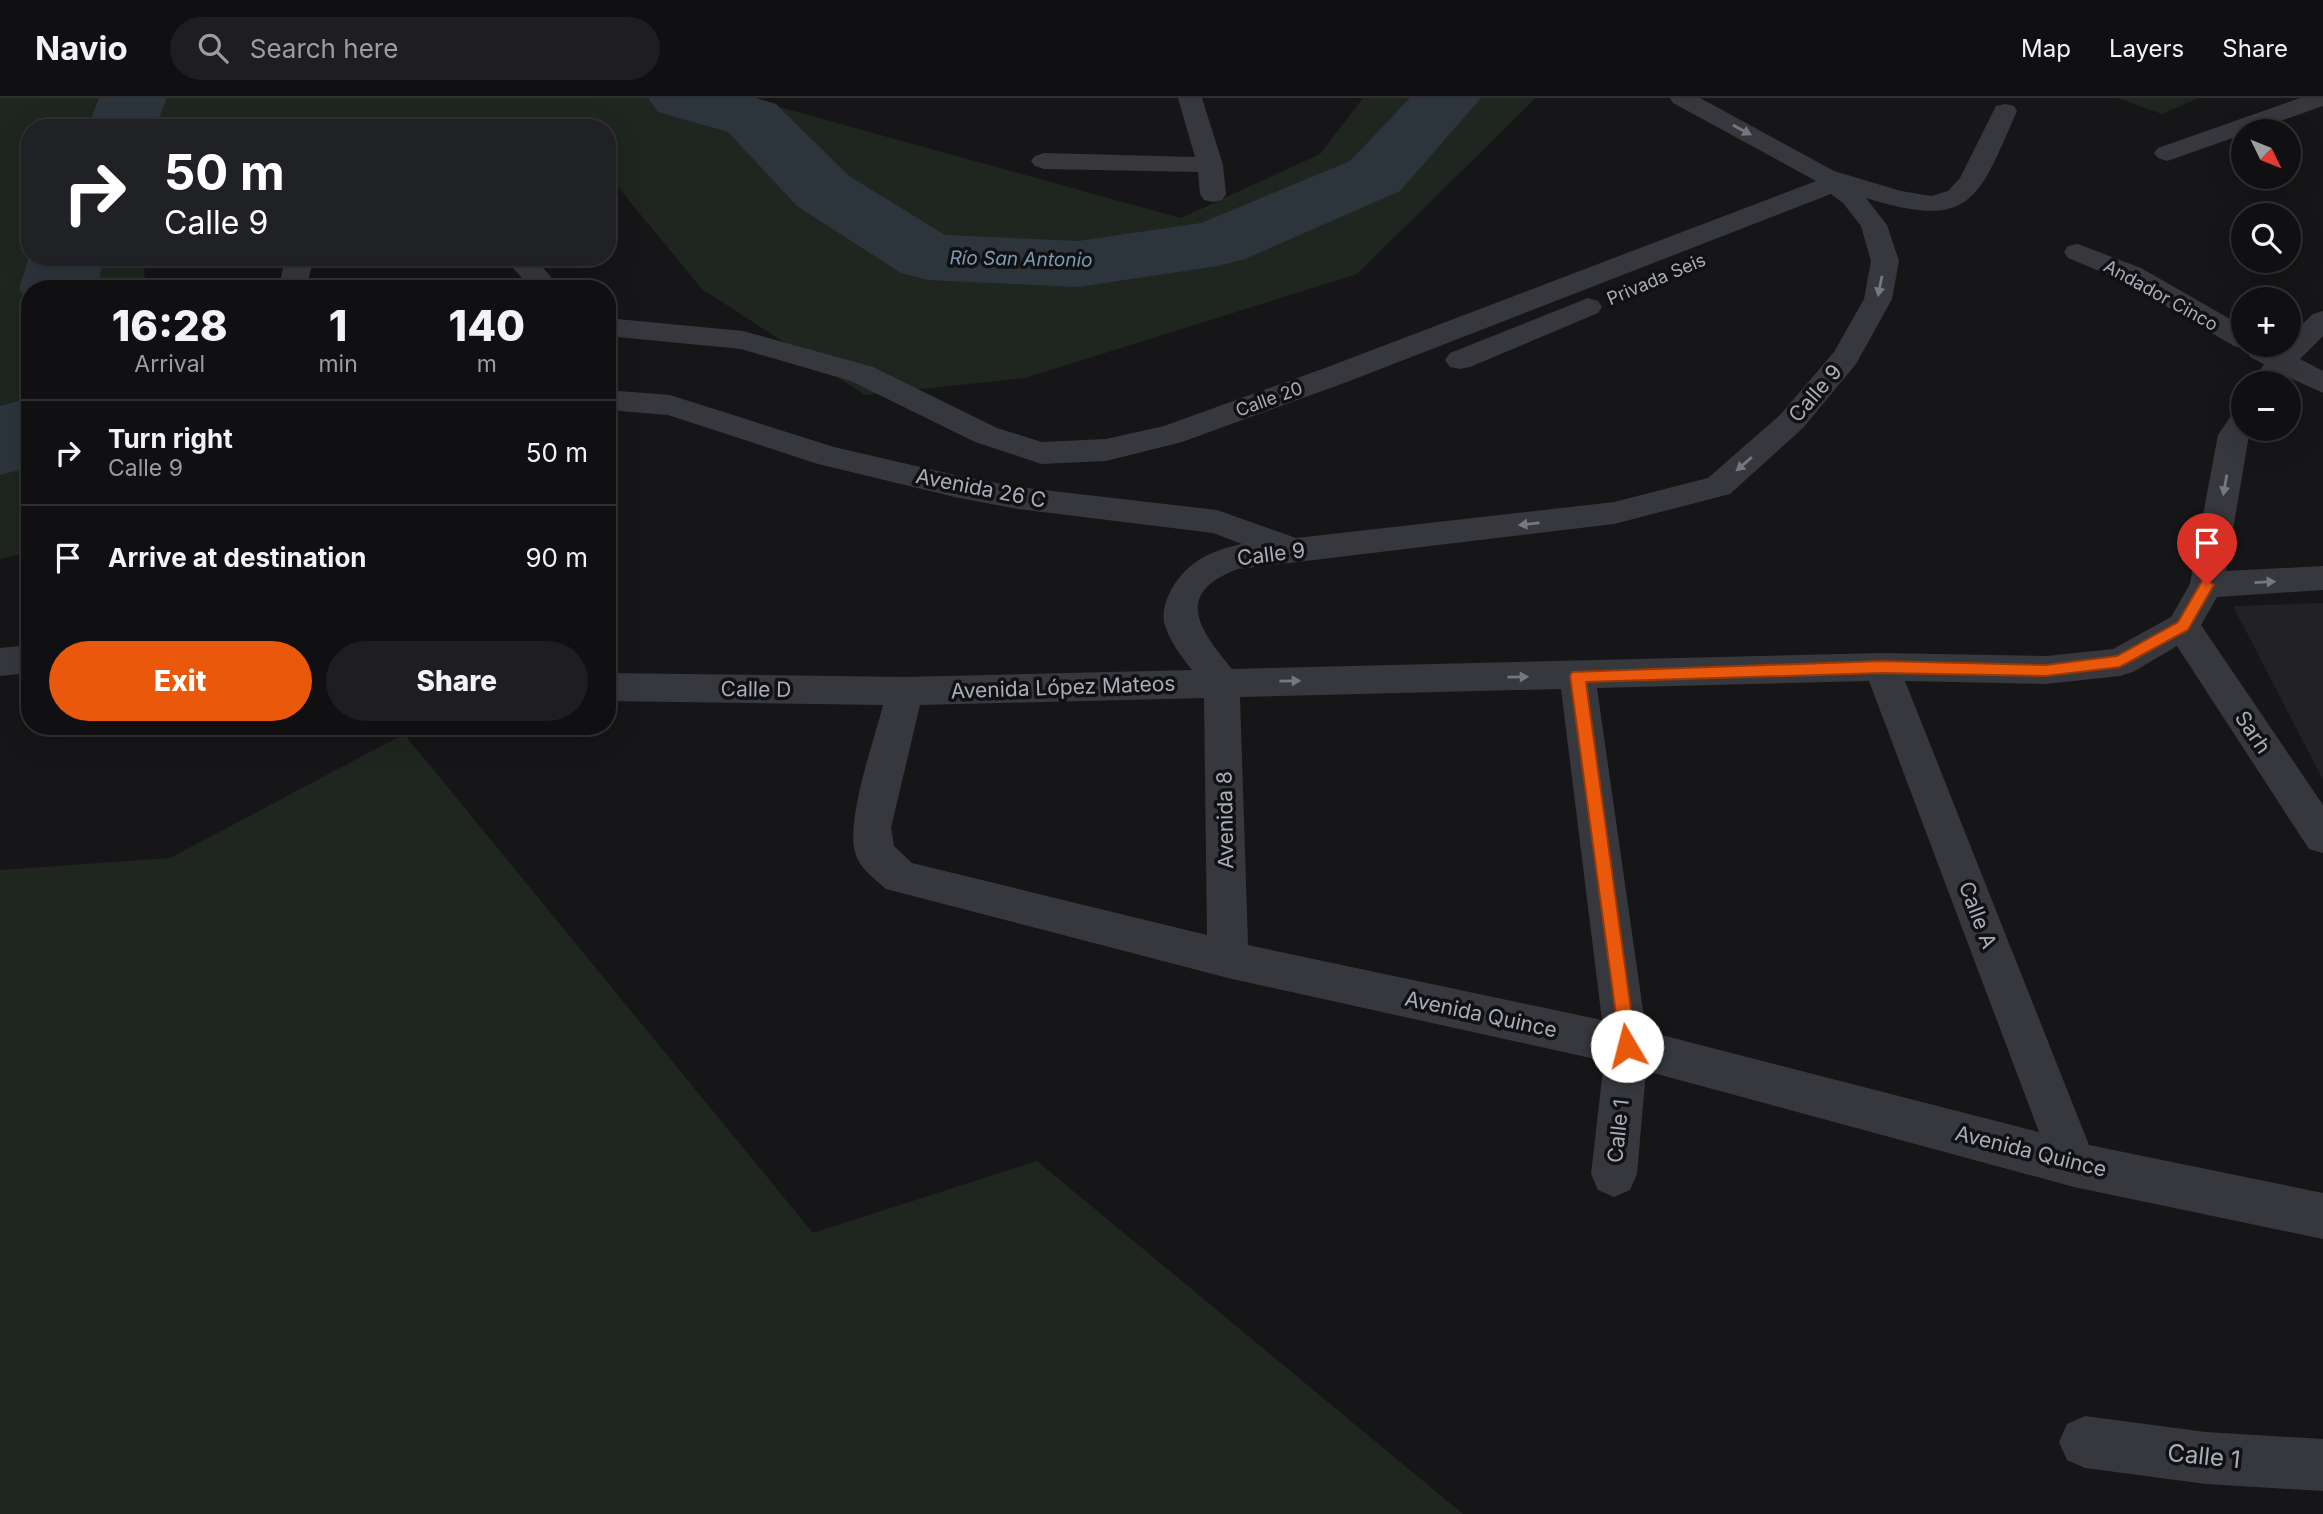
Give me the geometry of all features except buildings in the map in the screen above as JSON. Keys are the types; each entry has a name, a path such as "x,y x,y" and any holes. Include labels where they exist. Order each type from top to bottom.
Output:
{"street":[{"path":"1190,98 1210,165 1213,194"},
{"name":"Calle 9","path":"1222,682 1184,629 1179,614 1191,583 1214,564 1247,553 1296,551 1602,515 1719,486 1792,421 1846,357 1878,299 1885,261 1874,225 1836,185 1682,98"},
{"path":"2167,153 2323,98"},
{"path":"1836,185 1912,201 1933,203 1955,199 1969,183 2005,111"},
{"path":"1044,161 1210,165"},
{"name":"Calle 20","path":"616,328 694,333 743,340 862,374 986,435 1041,453 1106,450 1171,435 1836,185"},
{"name":"Privada Seis","path":"1460,360 1836,185"},
{"name":"Andador Cinco","path":"2078,251 2132,274 2231,332"},
{"path":"526,266 539,280"},
{"path":"2275,371 2323,320"},
{"path":"2260,357 2271,371"},
{"path":"2301,379 2323,383"},
{"name":"Avenida 26 C","path":"616,401 670,405 829,456 933,481 1018,498 1217,522 1296,551"},
{"path":"1222,682 1882,667 2046,670 2120,662 2183,626 2207,585 2233,441"},
{"path":"2207,585 2323,578"},
{"name":"Sarh","path":"2183,626 2323,837"},
{"path":"0,662 21,660"},
{"name":"Calle A","path":"1882,667 2074,1164"},
{"name":"Calle 1","path":"1577,676 1627,1046 1614,1174"},
{"name":"Avenida López Mateos","path":"905,691 1222,682"},
{"name":"Avenida 8","path":"1222,682 1228,958"},
{"name":"Calle D","path":"616,687 905,691"},
{"name":"Avenida Quince","path":"905,691 872,828 875,853 900,877 1228,958 1627,1046 2074,1164 2323,1216"},
{"name":"Calle 1","path":"2085,1442 2206,1458 2323,1465"}],"shaded area":[{"path":"0,98 747,98 1181,218 1320,154 1363,98 1536,98 1357,274 1025,378 865,395 702,289 616,185 616,119 21,119 21,266 145,266 144,280 21,280 21,552 0,559"},
{"path":"2117,98 2199,98 2162,114"},
{"path":"2323,603 2323,780 2233,606"},
{"path":"405,735 813,1233 1037,1161 1463,1514 0,1514 0,870 170,858"}],"waterway":[{"name":"Río San Antonio","path":"125,119 133,98"},
{"name":"Río San Antonio","path":"682,98 752,118 823,191 928,257 1078,264 1218,243 1375,176 1447,98"},
{"name":"Río San Antonio","path":"60,280 64,266"},
{"name":"Río San Antonio","path":"0,446 21,432"}],"route":[{"path":"1627,1046 1577,676 1882,667 2046,670 2120,662 2183,626 2207,585"}]}
